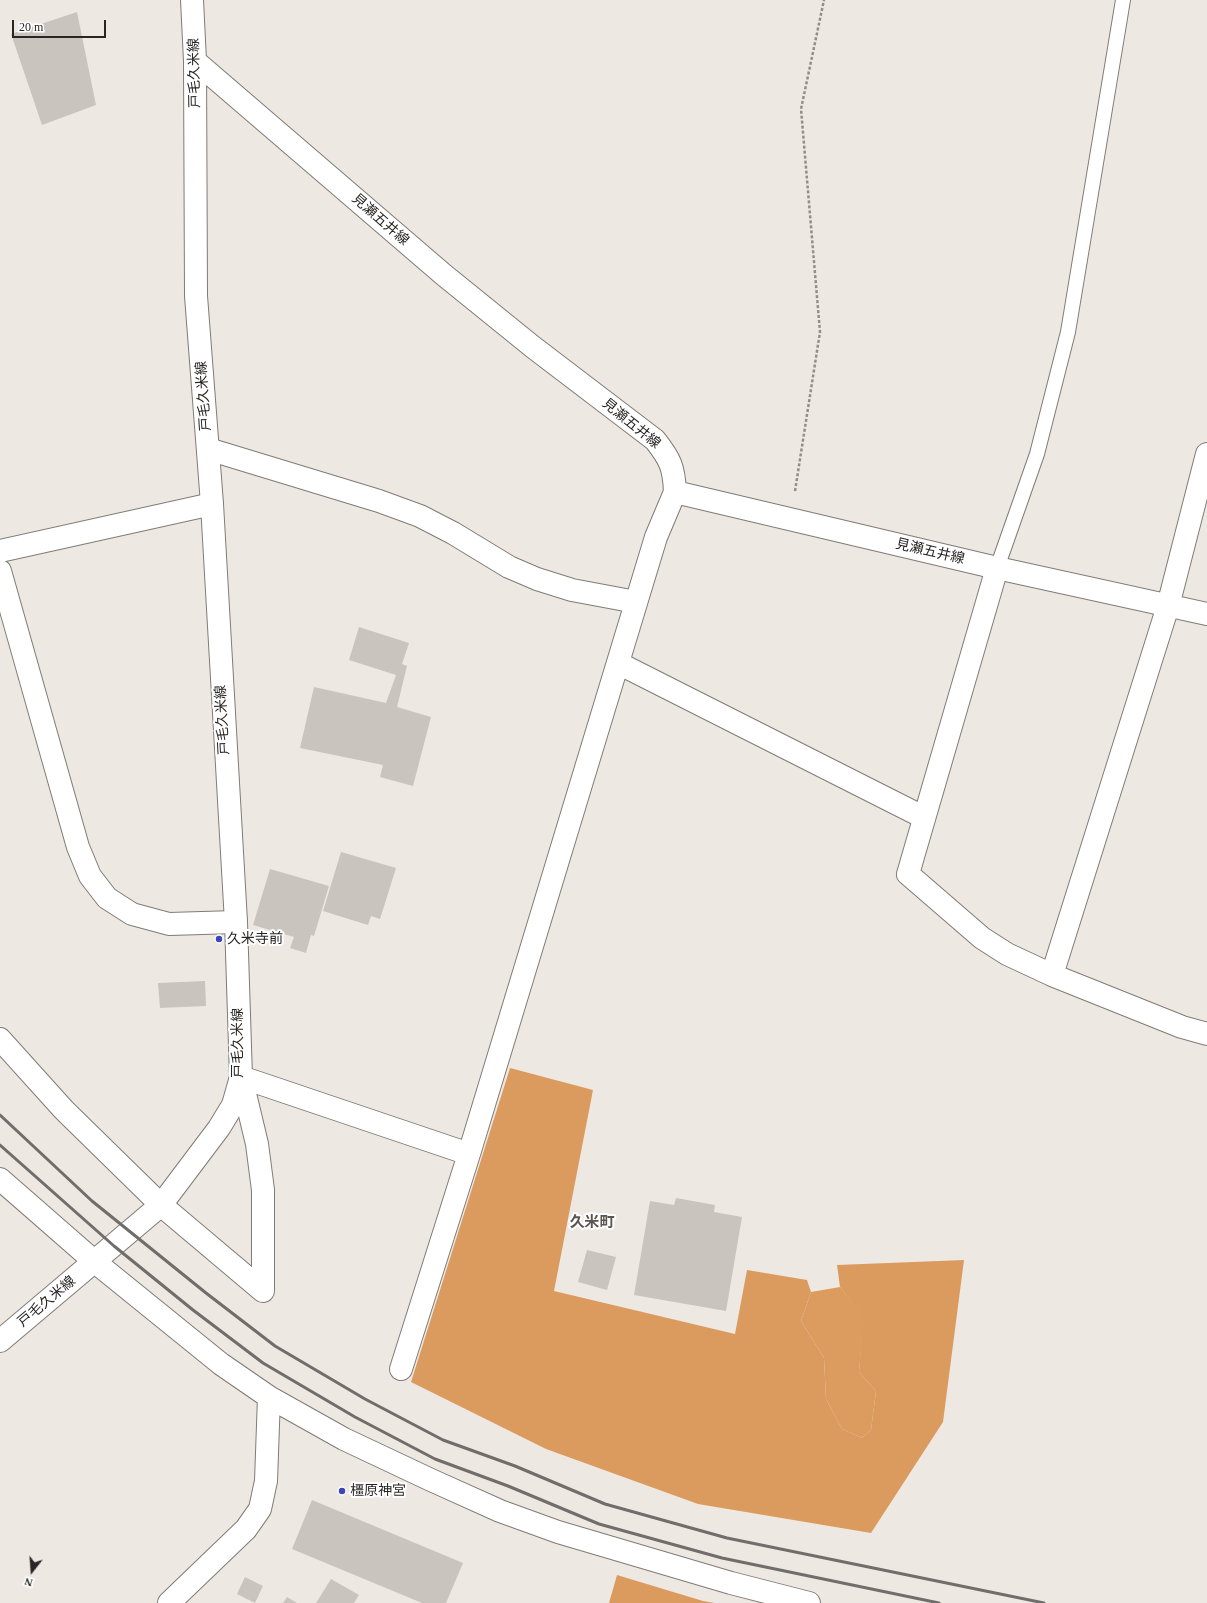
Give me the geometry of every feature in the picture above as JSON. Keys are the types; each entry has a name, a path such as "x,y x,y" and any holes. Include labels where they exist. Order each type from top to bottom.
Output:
{"street":[{"name":"戸毛久米線","path":"0,1341 161,1205 219,1128 233,1105 241,1077 236,922 212,504 196,296 196,61 192,0"},
{"name":"見瀬五井線","path":"196,61 444,274 533,347 655,440 668,456 675,475 675,492 997,568 1207,614"},
{"path":"208,449 379,501 420,516 510,567 537,579 572,590 636,602"},
{"path":"1052,975 1168,606 1207,454"},
{"path":"401,1369 469,1154 656,537 675,492"},
{"path":"0,551 212,504"},
{"path":"997,568 923,817 908,874 982,938 1007,954 1052,975 1182,1027 1207,1034"},
{"path":"0,571 78,847 90,876 107,898 132,914 169,924 236,922"},
{"path":"618,664 923,817"},
{"path":"0,1039 64,1110 161,1205 263,1291 263,1190 257,1144 241,1077"},
{"path":"241,1077 469,1154"},
{"path":"0,1179 95,1262 221,1364 269,1397 344,1439 500,1511 558,1532 723,1580 809,1603"},
{"path":"168,1603 246,1529 260,1509 266,1481 269,1397"}],"lane":[{"path":"997,568 1037,454 1068,332 1123,0"}],"path":[{"path":"790,520 820,332 801,109 824,0"}],"shaded area":[{"path":"510,1068 593,1090 554,1291 735,1334 747,1270 807,1280 811,1292 801,1321 824,1358 826,1399 842,1429 862,1438 871,1430 876,1391 859,1372 863,1317 840,1287 837,1265 964,1260 943,1422 871,1533 698,1504 546,1449 411,1382"},
{"path":"840,1287 864,1317 859,1372 876,1391 871,1430 862,1438 842,1429 826,1399 824,1358 801,1321 811,1292"},
{"path":"617,1575 703,1601 715,1603 609,1603"}],"building":[{"path":"77,12 96,105 42,125 11,34"},
{"path":"359,627 409,643 402,664 407,666 397,707 431,717 413,786 380,777 383,765 300,748 314,687 386,703 396,675 349,660"},
{"path":"341,852 396,868 380,919 371,916 368,925 323,911"},
{"path":"270,869 329,886 314,936 311,935 306,953 290,948 294,937 253,925"},
{"path":"205,981 206,1006 160,1008 158,983"},
{"path":"676,1198 715,1205 714,1212 742,1217 726,1311 634,1295 650,1201 674,1205"},
{"path":"587,1250 616,1257 607,1290 578,1282"},
{"path":"312,1500 463,1563 446,1603 422,1603 292,1549"},
{"path":"245,1577 263,1586 255,1603 237,1594"},
{"path":"331,1579 359,1595 354,1603 316,1603"},
{"path":"287,1597 297,1603 283,1603"}],"railway":[{"path":"0,1115 92,1201 206,1293 275,1346 365,1399 443,1440 515,1466 605,1504 727,1538 1044,1603"},
{"path":"0,1145 114,1246 193,1310 263,1363 355,1417 435,1459 508,1486 599,1524 722,1558 939,1603"}],"place":[{"name":"久米寺前","path":"219,939"},
{"name":"橿原神宮","path":"342,1491"}],"district":[{"name":"久米町","path":"592,1223"}]}
